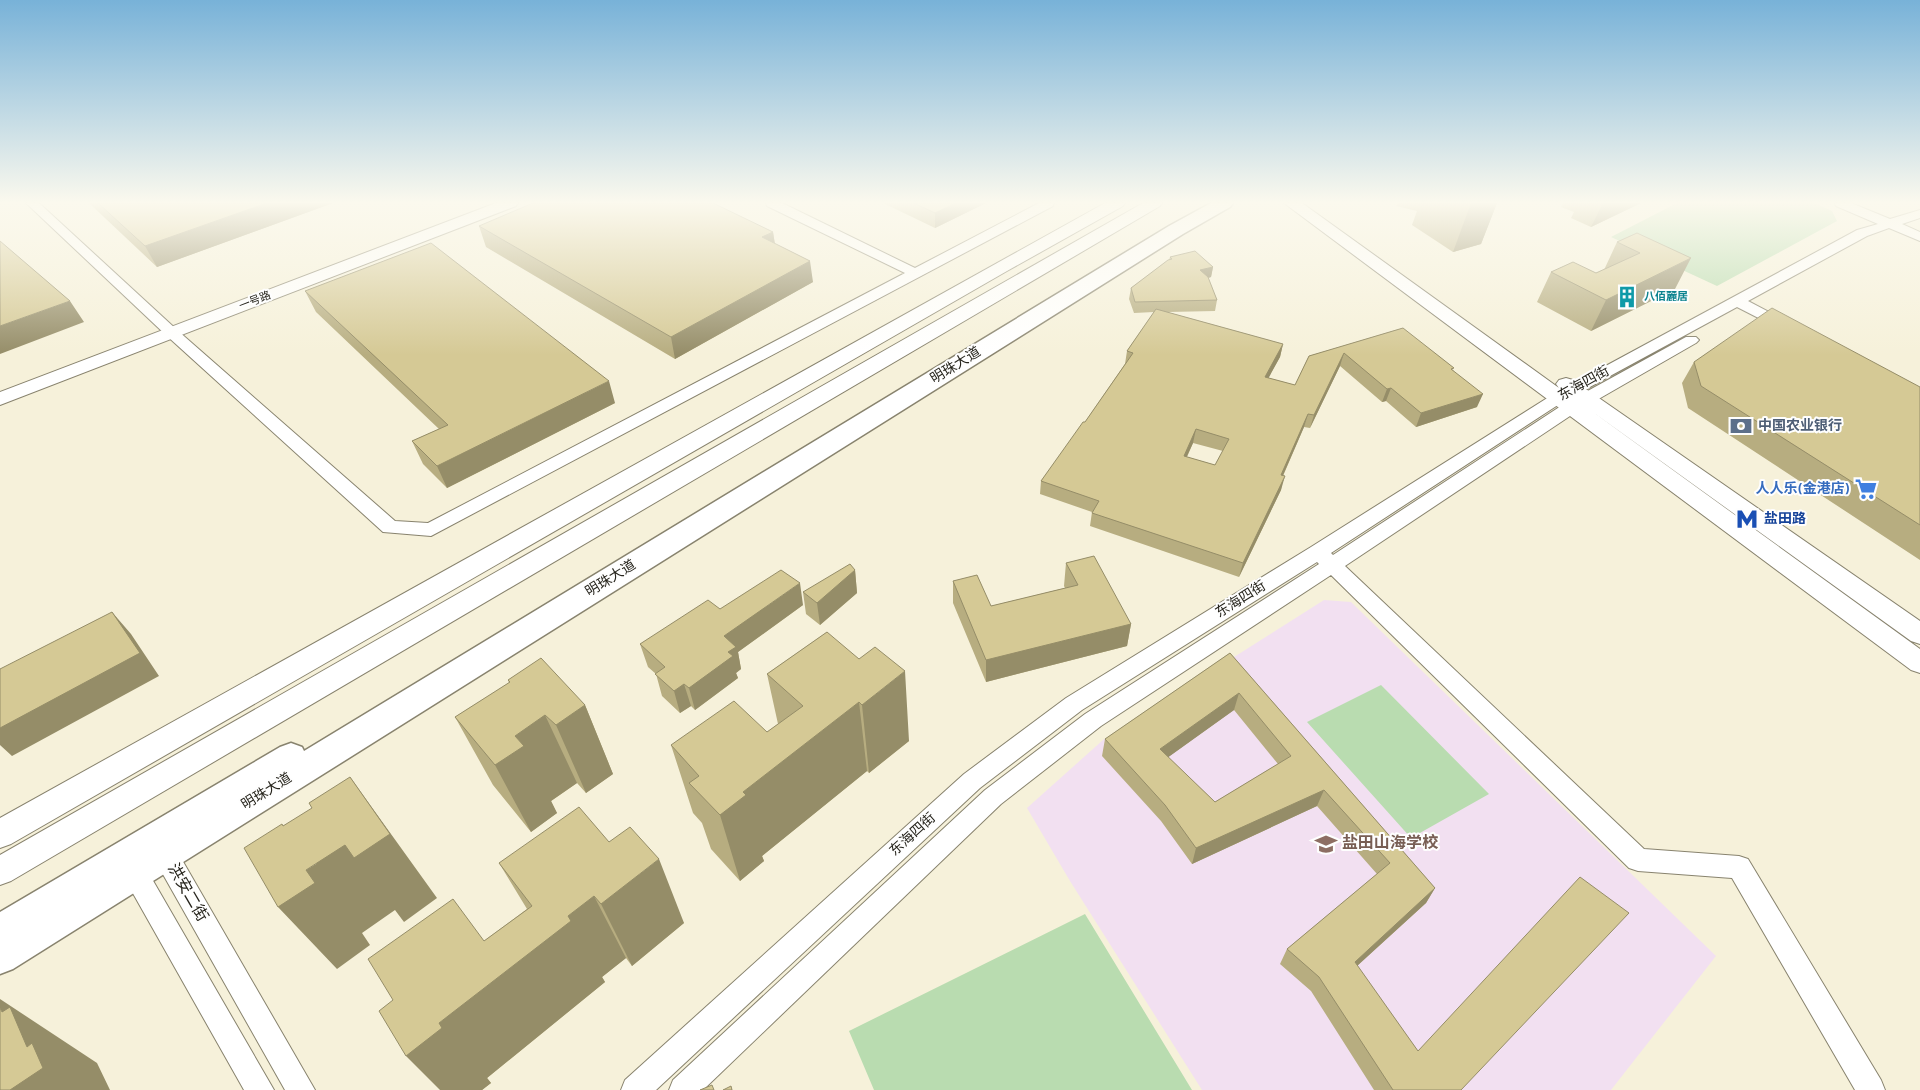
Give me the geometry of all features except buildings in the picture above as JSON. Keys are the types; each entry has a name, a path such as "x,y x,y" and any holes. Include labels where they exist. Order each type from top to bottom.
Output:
{"main road":[{"name":"明珠大道","path":"0,956 135,873 154,850 1116,254"},
{"name":"明珠大道","path":"0,932 154,850 1137,254"}],"street":[{"path":"87,254 172,333 390,526 431,530 951,254"},
{"name":"一号路","path":"0,399 378,254"},
{"path":"876,254 915,273"},
{"path":"0,834 1025,254"},
{"path":"0,871 1065,254"},
{"path":"1365,254 1572,398 1920,634"},
{"path":"1381,254 1920,663"},
{"name":"东海四街","path":"683,1090 993,797 1093,720 1325,559 1572,398 1744,304 1847,254"},
{"path":"1744,304 1802,334"},
{"path":"1325,559 1638,860 1739,867 1871,1090"},
{"name":"东海四街","path":"634,1090 972,781 1074,704 1325,559"},
{"name":"洪安二街","path":"154,850 301,1090"},
{"path":"135,873 260,1090"}],"shaded area":[{"name":"盐田山海学校","path":"1324,600 1351,602 1716,956 1611,1090 1202,1090 1070,881 1027,808 1103,740"}],"green space":[{"path":"1647,254 1776,254 1717,286"},
{"path":"1381,685 1489,794 1411,838 1307,722"},
{"path":"1085,914 1192,1090 874,1090 849,1031"}],"place":[{"name":"八佰麓居","path":"1627,297"},
{"name":"中国农业银行","path":"1741,426"},
{"name":"人人乐(金港店)","path":"1866,489"},
{"name":"盐田路","path":"1747,519"},
{"name":"盐田山海学校","path":"1326,844"}]}
